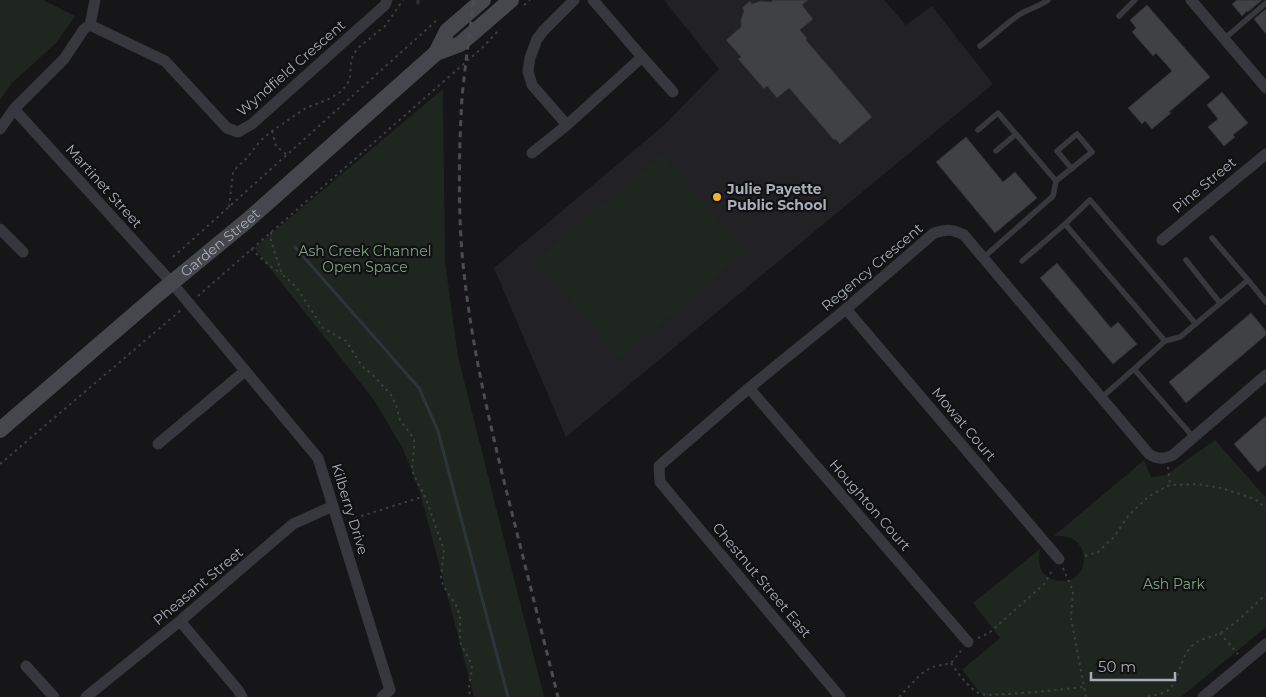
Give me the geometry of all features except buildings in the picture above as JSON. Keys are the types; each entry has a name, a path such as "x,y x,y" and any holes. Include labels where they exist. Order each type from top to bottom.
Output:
{"street":[{"path":"0,129 14,109 64,59 84,29 90,25 95,0"},
{"name":"Wyndfield Crescent","path":"90,25 165,61 227,128 238,132 260,117 385,5 388,0"},
{"name":"Garden Street","path":"436,53 446,31 483,0"},
{"path":"567,125 532,85 528,71 530,58 537,39 574,0"},
{"path":"593,0 673,92"},
{"path":"1191,0 1266,88"},
{"name":"Garden Street","path":"0,430 248,220 436,53 460,44 517,3"},
{"path":"532,153 567,125 642,57"},
{"name":"Martinet Street","path":"14,109 172,283"},
{"name":"Pine Street","path":"1162,240 1266,154"},
{"path":"0,229 23,252"},
{"name":"Regency Crescent","path":"660,482 660,466 749,388 846,309 934,233 944,230 955,230 964,235 1149,454 1157,459 1166,458 1194,438"},
{"name":"Kilberry Drive","path":"172,283 318,458 390,690 382,697"},
{"name":"Mowat Court","path":"846,309 1059,558"},
{"path":"158,444 245,371"},
{"path":"1194,438 1266,375"},
{"name":"Houghton Court","path":"749,388 968,642"},
{"name":"Chestnut Street East","path":"660,482 840,697"},
{"name":"Pheasant Street","path":"86,697 180,621 293,524 333,506"},
{"path":"180,621 242,697"},
{"path":"1203,697 1266,644"},
{"path":"26,666 54,697"}],"lane":[{"path":"980,46 1005,25 1048,0"},
{"path":"1119,16 1135,0"},
{"path":"1224,39 1266,3"},
{"path":"978,130 998,113 1056,181"},
{"path":"996,151 1016,134"},
{"path":"983,258 1053,196 1056,181 1072,169 1092,152 1077,134 1057,151 1072,169"},
{"path":"1022,260 1090,200 1196,324"},
{"path":"1065,224 1165,341"},
{"path":"1212,238 1266,302"},
{"path":"1186,260 1220,303"},
{"path":"1101,398 1165,341 1180,337 1248,280"},
{"path":"1134,369 1194,438"}],"path":[{"path":"229,208 233,173 237,167 261,140 272,131 306,108 329,99 347,86 353,55 358,48 385,26 403,0"},
{"path":"517,3 530,0"},
{"path":"173,257 441,17"},
{"path":"0,464 271,232 482,48 500,29"},
{"path":"272,131 276,146 287,155"},
{"path":"271,232 271,241 282,274"},
{"path":"251,249 297,288 323,328 346,341 362,366 391,395 400,420 414,439 412,468 414,476 426,496 444,550 442,582 457,607 460,617 460,642 472,669 469,688 471,697"},
{"path":"1168,467 1170,485"},
{"path":"1085,556 1098,552 1114,537 1128,516 1148,496 1170,485 1196,484 1221,488 1255,499 1266,508"},
{"path":"355,518 426,496"},
{"path":"899,697 921,674 932,668 951,663 968,642 989,633 1044,584 1059,558"},
{"path":"1059,558 1073,591 1071,618 1086,697"},
{"path":"1148,697 1169,690 1183,658 1191,647 1204,638 1220,633 1238,620 1266,594"},
{"path":"1220,633 1245,662"},
{"path":"951,663 963,680 982,695 1005,696 1084,687"}],"shaded area":[{"name":"Julie Payette Public School","path":"664,0 884,0 906,25 932,6 993,84 566,437 494,268 663,126 719,69"}],"green space":[{"path":"0,0 43,0 75,16 56,43 12,83 0,100"},
{"name":"Ash Creek Channel Open Space","path":"443,89 445,261 458,357 544,697 474,697 420,492 403,449 374,400 254,248"},
{"path":"662,154 745,251 620,359 536,261"},
{"name":"Ash Park","path":"1215,440 1266,498 1266,627 1181,697 984,697 962,670 1000,638 973,603 1040,549 1040,566 1048,577 1061,581 1074,578 1079,574 1084,564 1081,548 1071,538 1054,536 1144,460 1151,477 1166,475"}],"waterway":[{"path":"295,247 419,388 438,431 508,697"}],"railway":[{"path":"474,0 463,86 460,137 460,214 466,287 470,320 489,419 558,697"}],"place":[{"name":"Julie Payette Public School","path":"717,197"}]}
